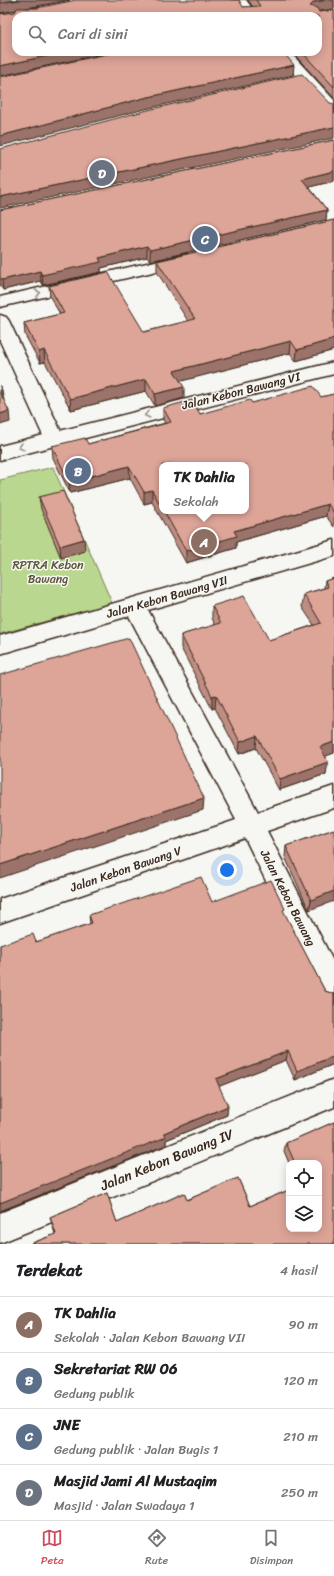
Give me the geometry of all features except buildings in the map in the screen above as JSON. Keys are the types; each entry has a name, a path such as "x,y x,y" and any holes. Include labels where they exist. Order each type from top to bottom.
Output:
{"street":[{"path":"239,0 249,12"},
{"path":"284,56 298,79 332,105"},
{"path":"0,302 202,255"},
{"path":"0,321 54,438"},
{"name":"Jalan Kebon Bawang VI","path":"0,453 54,438 334,368"},
{"name":"Jalan Kebon Bawang VII","path":"0,645 334,548"},
{"path":"135,606 252,826"},
{"name":"Jalan Kebon Bawang V","path":"0,911 334,797"},
{"name":"Jalan Kebon Bawang","path":"252,826 334,991"},
{"name":"Jalan Kebon Bawang IV","path":"0,1228 334,1093"}],"green space":[{"name":"RPTRA Kebon Bawang","path":"53,467 112,603 0,634 0,480"}],"place":[{"name":"Masjid Jami Al Mustaqim","path":"102,173"},
{"name":"JNE","path":"205,239"},
{"name":"Sekretariat RW 06","path":"78,471"},
{"name":"TK Dahlia","path":"204,542"}]}
